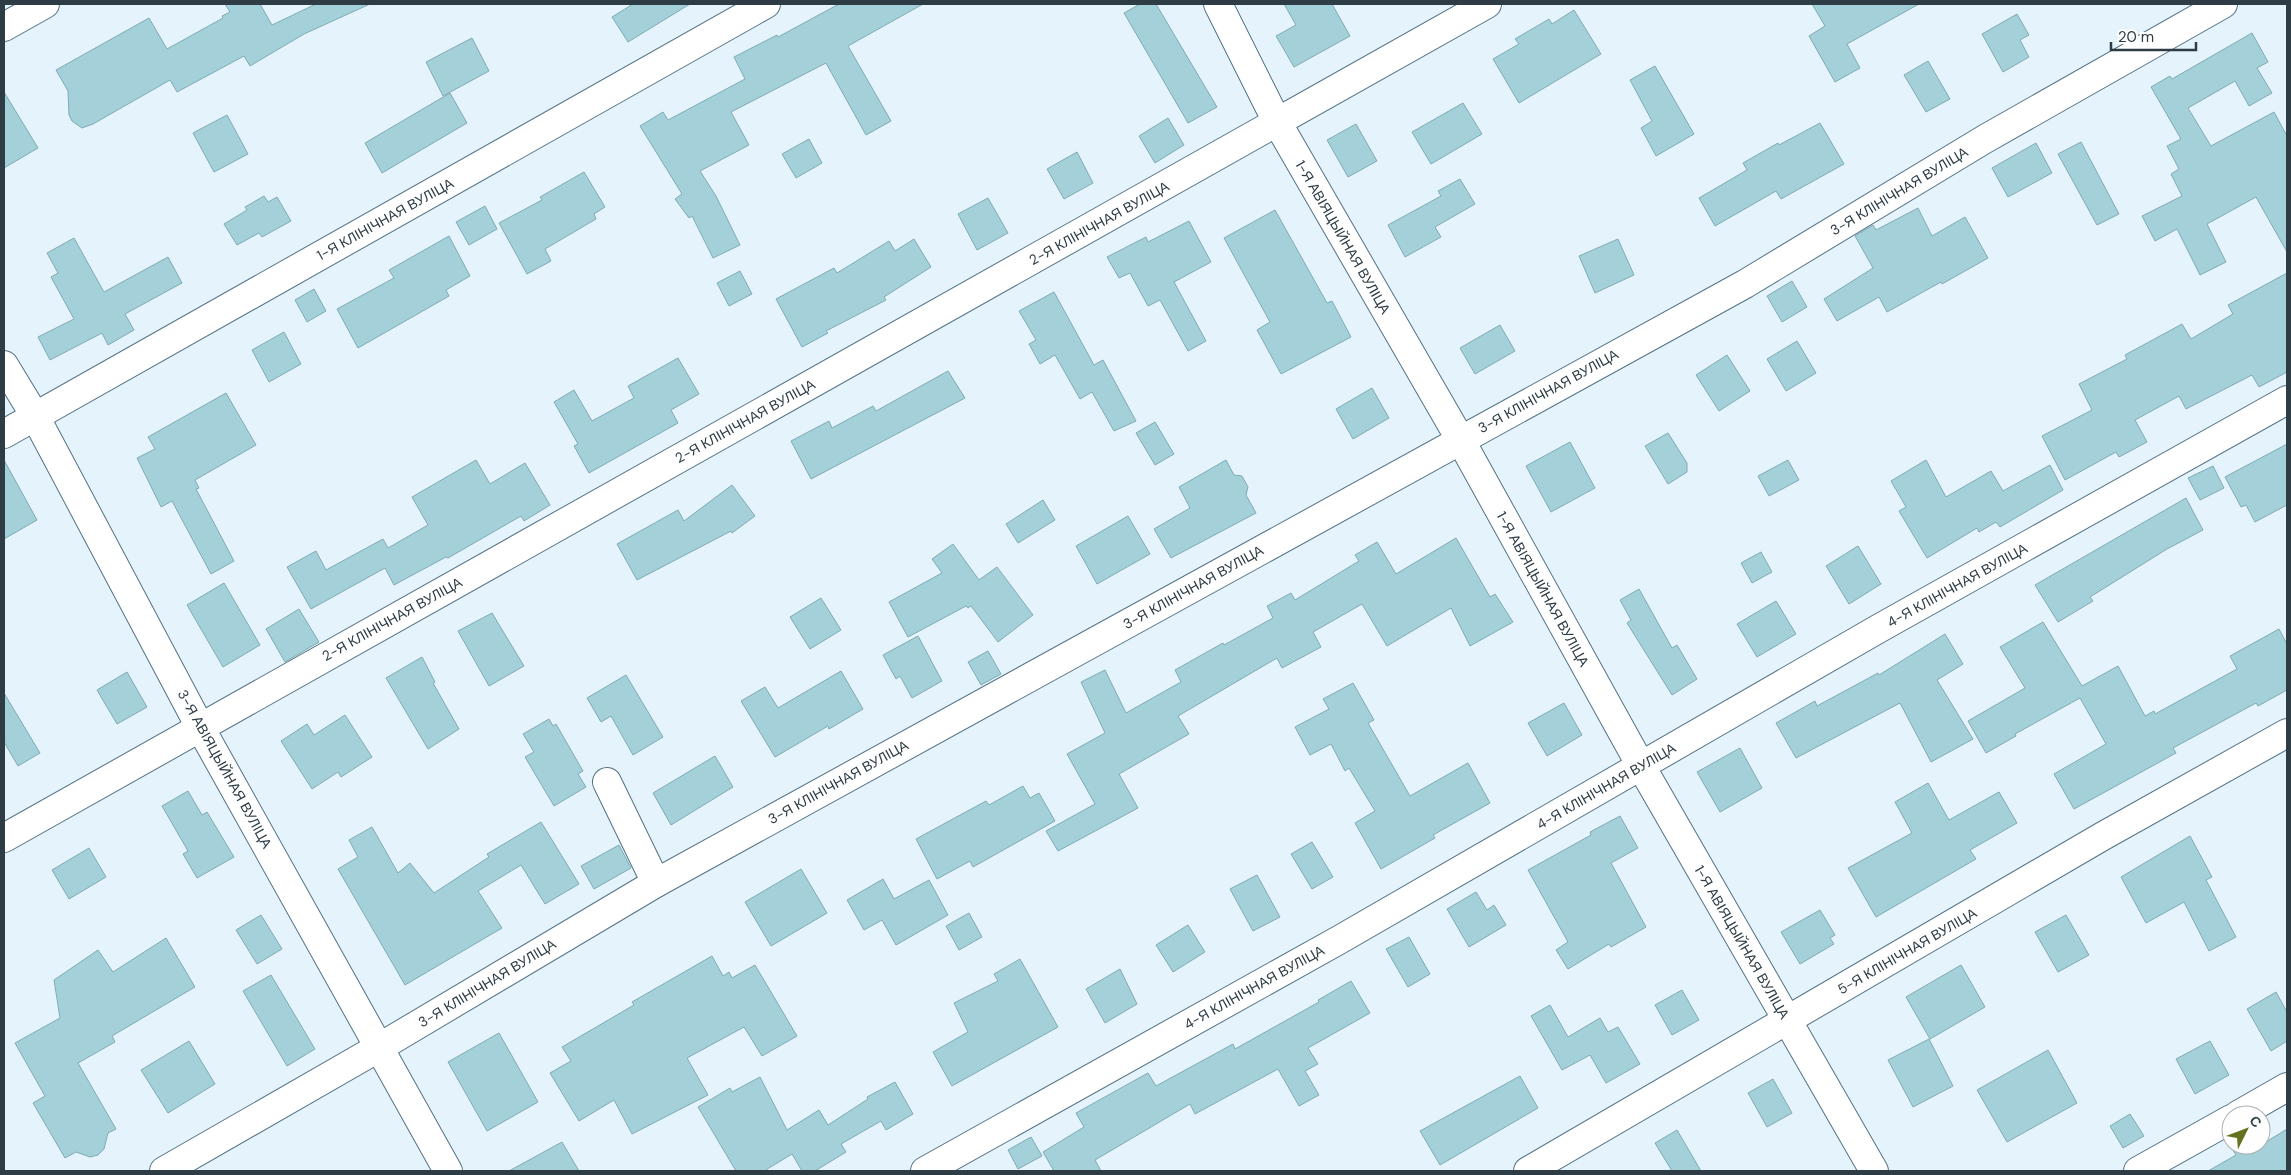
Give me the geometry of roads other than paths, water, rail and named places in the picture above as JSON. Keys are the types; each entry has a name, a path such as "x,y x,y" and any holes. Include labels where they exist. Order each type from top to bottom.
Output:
{"street":[{"path":"4,27 45,4"},
{"name":"1-Я КЛІНІЧНАЯ ВУЛІЦА","path":"4,434 766,4"},
{"name":"1-Я АВІЯЦЫЙНАЯ ВУЛІЦА","path":"1218,4 1277,122 1460,439 1641,766 1874,1171"},
{"name":"2-Я КЛІНІЧНАЯ ВУЛІЦА","path":"4,838 1487,4"},
{"name":"3-Я КЛІНІЧНАЯ ВУЛІЦА","path":"164,1171 380,1047 656,883 1460,439 1745,284 1985,139 2223,4"},
{"name":"3-Я АВІЯЦЫЙНАЯ ВУЛІЦА","path":"4,365 35,416 200,727 448,1171"},
{"name":"4-Я КЛІНІЧНАЯ ВУЛІЦА","path":"924,1171 1339,940 1878,629 2287,400"},
{"name":"5-Я КЛІНІЧНАЯ ВУЛІЦА","path":"1528,1171 2103,836 2287,733"},
{"path":"607,782 656,883"},
{"path":"2256,1105 2287,1087"},
{"path":"2138,1171 2221,1125"}]}
